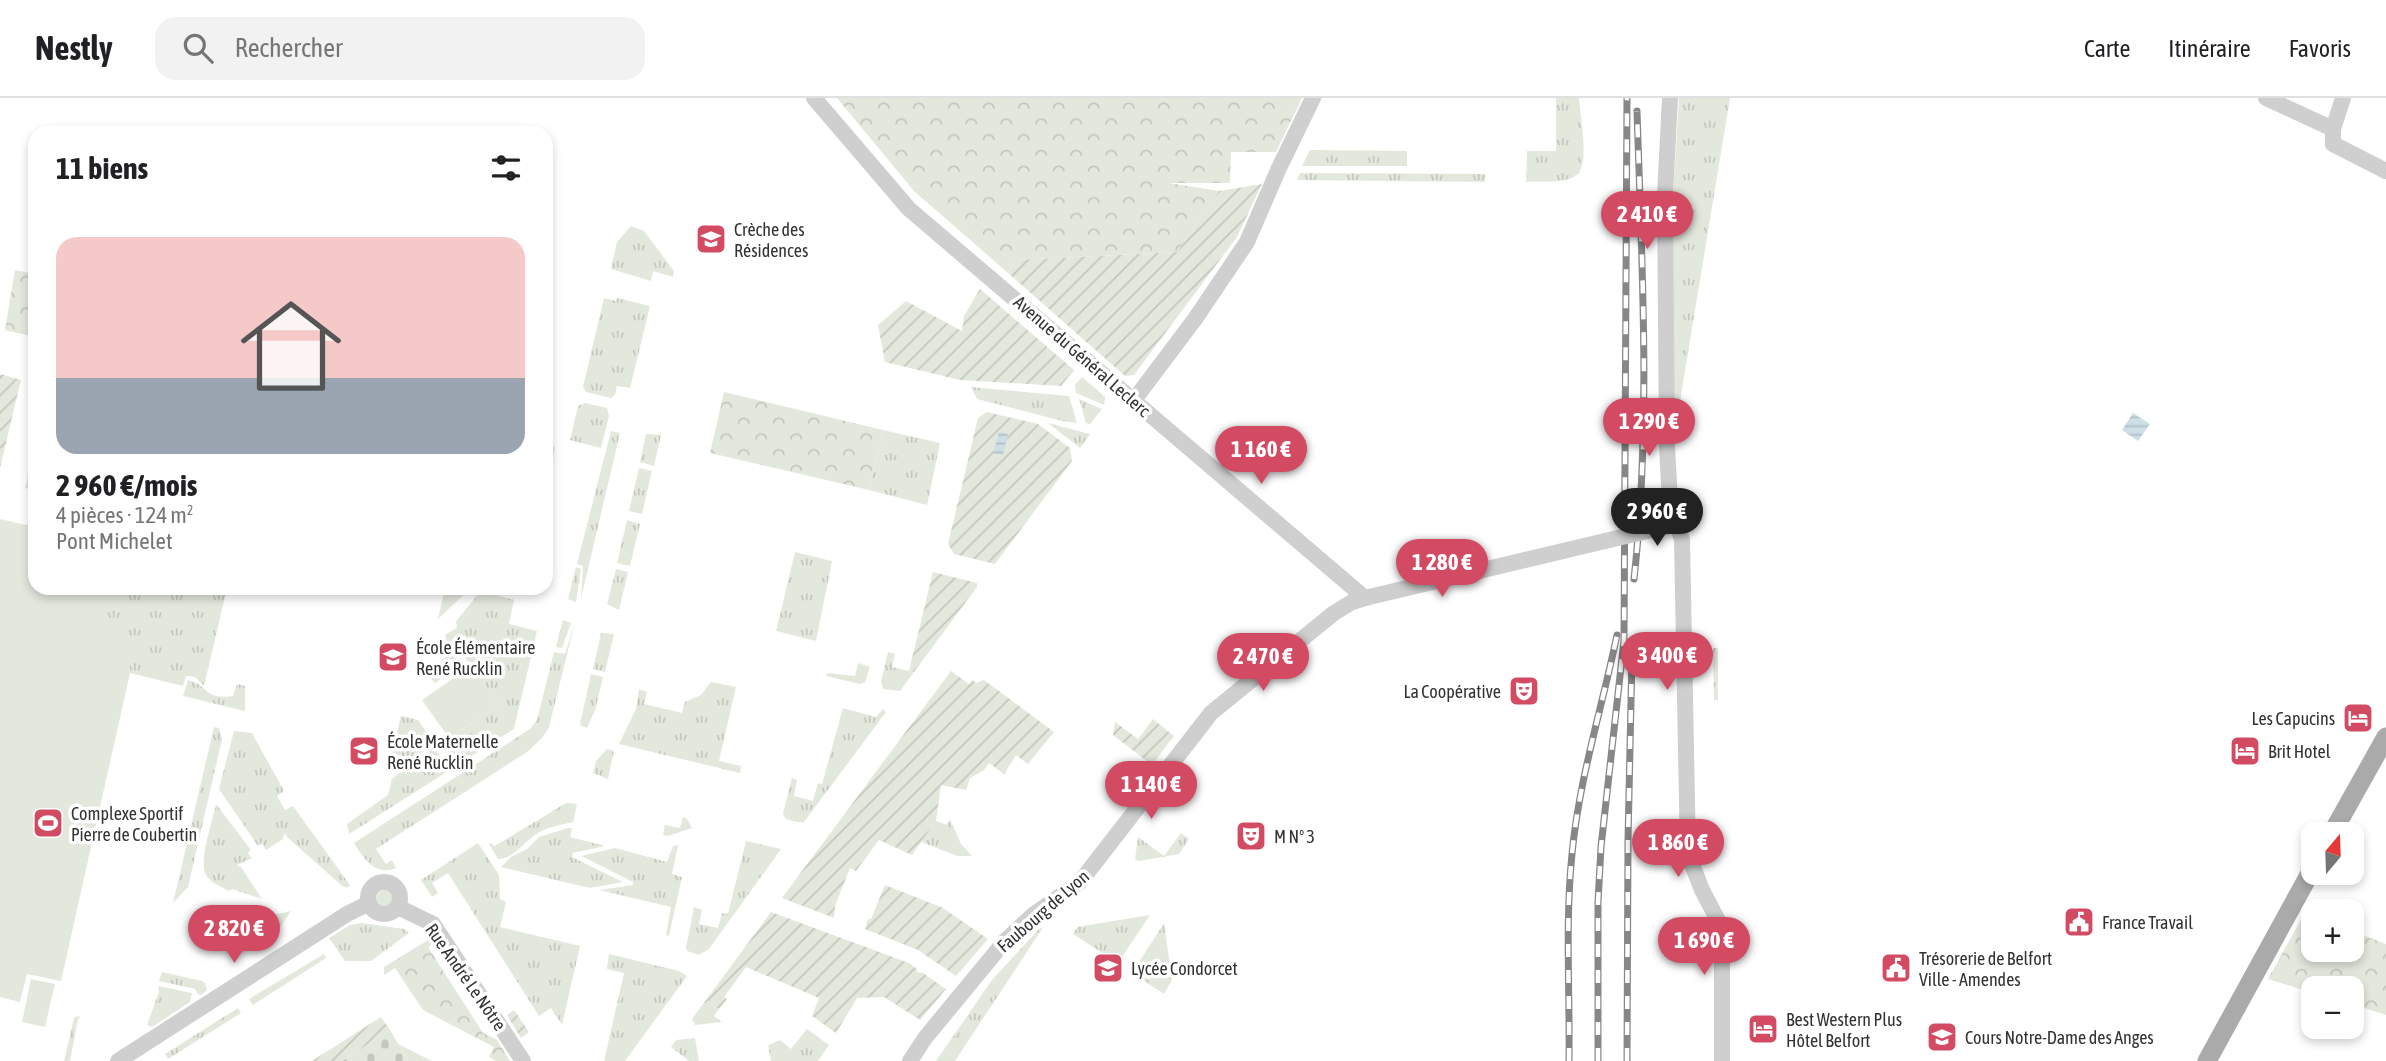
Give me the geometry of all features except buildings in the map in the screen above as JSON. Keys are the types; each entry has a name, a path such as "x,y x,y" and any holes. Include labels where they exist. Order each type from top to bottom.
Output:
{"main road":[{"path":"2338,822 2386,737"},
{"path":"2207,1061 2303,886"}],"street":[{"name":"Avenue du Général Leclerc","path":"814,98 909,209 1365,598"},
{"path":"1134,400 1195,319 1247,242 1313,98"},
{"path":"1672,98 1665,195 1666,433 1670,502 1682,540 1688,853 1702,890 1723,928 1722,1061"},
{"path":"2266,98 2386,171"},
{"path":"2333,137 2343,98"},
{"name":"Faubourg de Lyon","path":"910,1061 925,1038 1004,941 1033,915 1080,882 1211,713 1334,613 1365,598 1677,524"},
{"path":"386,881 398,889 401,898 398,906 390,913 380,914 369,903 372,887 386,881"},
{"path":"118,1061 369,903"},
{"name":"Rue André Le Nôtre","path":"398,906 433,924 523,1061"}],"green space":[{"path":"837,98 1302,98 1276,152 1231,152 1230,183 1169,183 1219,191 1177,252 1016,260 1008,273 914,191"},
{"path":"1556,98 1579,98 1584,150 1581,169 1577,175 1566,180 1526,182 1527,151 1556,151"},
{"path":"1679,98 1730,98 1679,407 1674,408 1673,196"},
{"path":"1310,150 1407,151 1407,166 1302,166"},
{"path":"1300,173 1485,174 1485,182 1297,180"},
{"path":"1262,184 1237,237 1134,375 1125,376 1008,273 1016,260 1177,252 1219,191"},
{"path":"631,226 644,231 674,271 673,277 653,271 651,281 611,269 617,242"},
{"path":"15,270 28,273 28,335 5,330"},
{"path":"980,289 1074,370 1061,386 960,380 885,362 878,325 906,301 962,331 964,316"},
{"path":"604,298 616,301 617,298 650,306 630,388 617,386 615,395 611,398 586,392 583,387"},
{"path":"0,374 21,380 0,468"},
{"path":"1082,377 1105,397 1104,405 1076,393 1075,385"},
{"path":"971,387 1069,396 1077,423 977,399"},
{"path":"724,392 883,430 869,490 710,453"},
{"path":"1079,399 1102,409 1090,424 1086,423"},
{"path":"585,403 607,408 609,416 601,448 570,440 578,406"},
{"path":"987,412 1038,424 1070,448 1072,461 995,564 954,554 948,544 978,418"},
{"path":"1048,423 1090,434 1080,448"},
{"path":"883,430 940,443 927,505 869,490"},
{"path":"611,431 620,433 581,599 583,566 577,564"},
{"path":"646,434 661,435 654,466 640,462"},
{"path":"639,468 652,471 642,514 629,511"},
{"name":"Complexe Sportif Pierre de Coubertin","path":"0,519 28,525 28,595 110,595 102,631 136,639 61,981 27,974 20,1002 0,997"},
{"path":"627,520 640,524 630,566 617,563"},
{"path":"795,552 832,561 816,641 776,631"},
{"path":"576,567 581,569 576,602 568,599"},
{"path":"616,569 628,572 619,610 607,604"},
{"path":"933,572 977,583 977,587 914,672 909,671"},
{"path":"96,595 225,595 204,686 195,677 186,676 183,686 130,673 130,653 85,641"},
{"path":"443,595 464,595 438,619"},
{"path":"478,595 496,595 514,600 509,624 537,631 514,729 457,765 443,742 500,705 460,651 440,680 435,683 429,676 446,653 445,635 457,628 456,621"},
{"path":"563,620 571,623 562,648 556,647"},
{"path":"575,622 549,727 542,738 527,752 376,849 386,864 392,860 396,868 382,870 371,865 354,843 530,729 537,720 554,652 565,654"},
{"path":"601,633 614,634 605,672 593,669"},
{"path":"1713,648 1718,648 1718,700 1714,700"},
{"path":"888,652 895,654 892,667 914,672 900,691 883,689 881,682"},
{"path":"858,663 870,667 865,682 860,684 826,676 827,673 855,676"},
{"path":"471,666 500,705 449,738 422,700"},
{"path":"951,671 969,684 972,680 976,683 984,680 1054,732 1028,764 1016,755 1004,774 989,763 984,770 970,778 966,790 941,785 936,821 912,855 879,840 856,871 850,868 835,906 834,918 782,898"},
{"path":"591,674 603,677 595,710 587,728 580,725"},
{"path":"188,680 211,694 223,697 233,696 237,684 245,686 245,711 183,696"},
{"path":"711,682 736,687 719,761 741,766 740,773 619,744 636,709 639,689 647,692 644,704 682,713 685,702 701,695"},
{"path":"843,708 876,717 883,709 886,712 804,822 786,819 783,814 792,778 797,780 794,796 813,801 818,783 822,784"},
{"path":"401,716 418,720 434,743 394,774 397,759 391,757"},
{"path":"1153,719 1174,736 1152,765 1113,735 1115,722 1138,739"},
{"path":"214,727 219,728 222,739 188,887 173,903"},
{"path":"234,731 252,733 284,791 277,796 285,810 293,806 350,885 347,888 285,833 283,839 266,850 262,843 258,846 219,789"},
{"path":"434,747 450,770 349,834 347,824 388,795 392,779"},
{"path":"607,749 614,751 608,779 593,773 596,761"},
{"path":"566,803 577,804 573,822 544,830 513,854 498,859 489,844 498,844"},
{"path":"216,804 251,850 248,853 252,858 237,865 262,899 232,889 229,891 213,883 206,875 205,851"},
{"path":"683,817 692,828 668,836 663,835 665,825 680,828"},
{"path":"950,819 961,844 972,856 957,856 921,842 936,821 947,825"},
{"path":"572,828 570,837 605,846 573,853 572,857 623,882 590,888 501,867 539,837"},
{"path":"1181,833 1189,839 1179,854 1139,861 1135,859 1138,837 1164,856"},
{"path":"746,841 781,849 709,949 699,955 687,951 694,907 702,910 699,924 718,928 722,913 728,914"},
{"path":"478,843 499,875 500,899 506,902 500,927 580,946 562,1025 551,1008 539,1016 448,873 432,883 438,893 432,897 421,880"},
{"path":"678,845 672,874 682,877 669,936 666,935 671,907 599,890 633,885 633,882 581,856 615,848 667,862 673,846"},
{"path":"885,885 943,908 988,939 956,976 918,950 865,929"},
{"path":"381,890 389,890 394,899 392,906 381,908 376,903 376,895"},
{"path":"291,911 270,942 261,945 266,921 277,914"},
{"path":"771,912 909,963 917,972 923,973 946,989 920,1020 884,997 857,998 836,1033 812,1016 819,998 746,967 724,997 727,999 719,1009 706,1000"},
{"path":"1150,915 1118,963 1073,934 1077,927"},
{"path":"2301,919 2301,962 2364,962 2364,936 2386,944 2386,1015 2364,1008 2364,976 2301,976 2301,989 2268,979"},
{"path":"362,923 404,929 409,933 371,961 345,961 329,938 350,925"},
{"path":"1164,923 1172,980 1164,994 1132,973"},
{"path":"1040,928 1042,929 955,1061 936,1061 992,980"},
{"path":"428,940 435,942 428,947 483,1033 496,1039 510,1061 496,1061 489,1057 494,1047 423,1010 395,968 384,975 384,967"},
{"path":"324,954 326,958 253,1005 249,999"},
{"path":"609,954 679,971 687,976 625,1061 604,1061 624,973 607,969"},
{"path":"162,972 202,981 207,990 201,995 195,989 159,981"},
{"path":"31,979 55,984 45,1027 22,1022"},
{"path":"158,986 192,993 190,1002 152,1027 147,1025 159,992"},
{"path":"706,1000 719,1009 714,1016 722,1022 695,1025 692,1019"},
{"path":"238,1008 241,1013 168,1059 165,1054"},
{"path":"514,1010 529,1032 521,1038 507,1015"},
{"path":"81,1017 78,1019 70,1061 64,1061 74,1018"},
{"path":"381,1017 390,1030 342,1061 312,1061"},
{"path":"807,1029 829,1045 818,1061 771,1061 768,1045 780,1040 791,1049"},
{"path":"390,1030 408,1061 342,1061"},
{"path":"695,1038 699,1061 689,1061 671,1047 676,1040"},
{"path":"398,1044 432,1061 408,1061"}],"shaded area":[{"path":"2133,413 2150,424 2138,441 2122,430"},
{"path":"999,432 1008,434 1003,455 993,453"}],"railway":[{"path":"1598,1061 1598,902 1601,847 1624,640 1627,98"},
{"path":"1634,579 1644,404 1637,111"},
{"path":"1569,1061 1568,932 1575,826 1617,635"},
{"path":"1627,1061 1632,655"}],"place":[{"name":"Crèche des Résidences","path":"711,239"},
{"name":"École Élémentaire René Rucklin","path":"393,657"},
{"name":"La Coopérative","path":"1524,691"},
{"name":"Les Capucins","path":"2358,718"},
{"name":"École Maternelle René Rucklin","path":"364,751"},
{"name":"Brit Hotel","path":"2245,751"},
{"name":"Complexe Sportif Pierre de Coubertin","path":"48,823"},
{"name":"M N° 3","path":"1251,836"},
{"name":"France Travail","path":"2079,922"},
{"name":"Lycée Condorcet","path":"1108,968"},
{"name":"Trésorerie de Belfort Ville - Amendes","path":"1896,968"},
{"name":"Best Western Plus Hôtel Belfort","path":"1763,1029"},
{"name":"Cours Notre-Dame des Anges","path":"1942,1037"}]}
